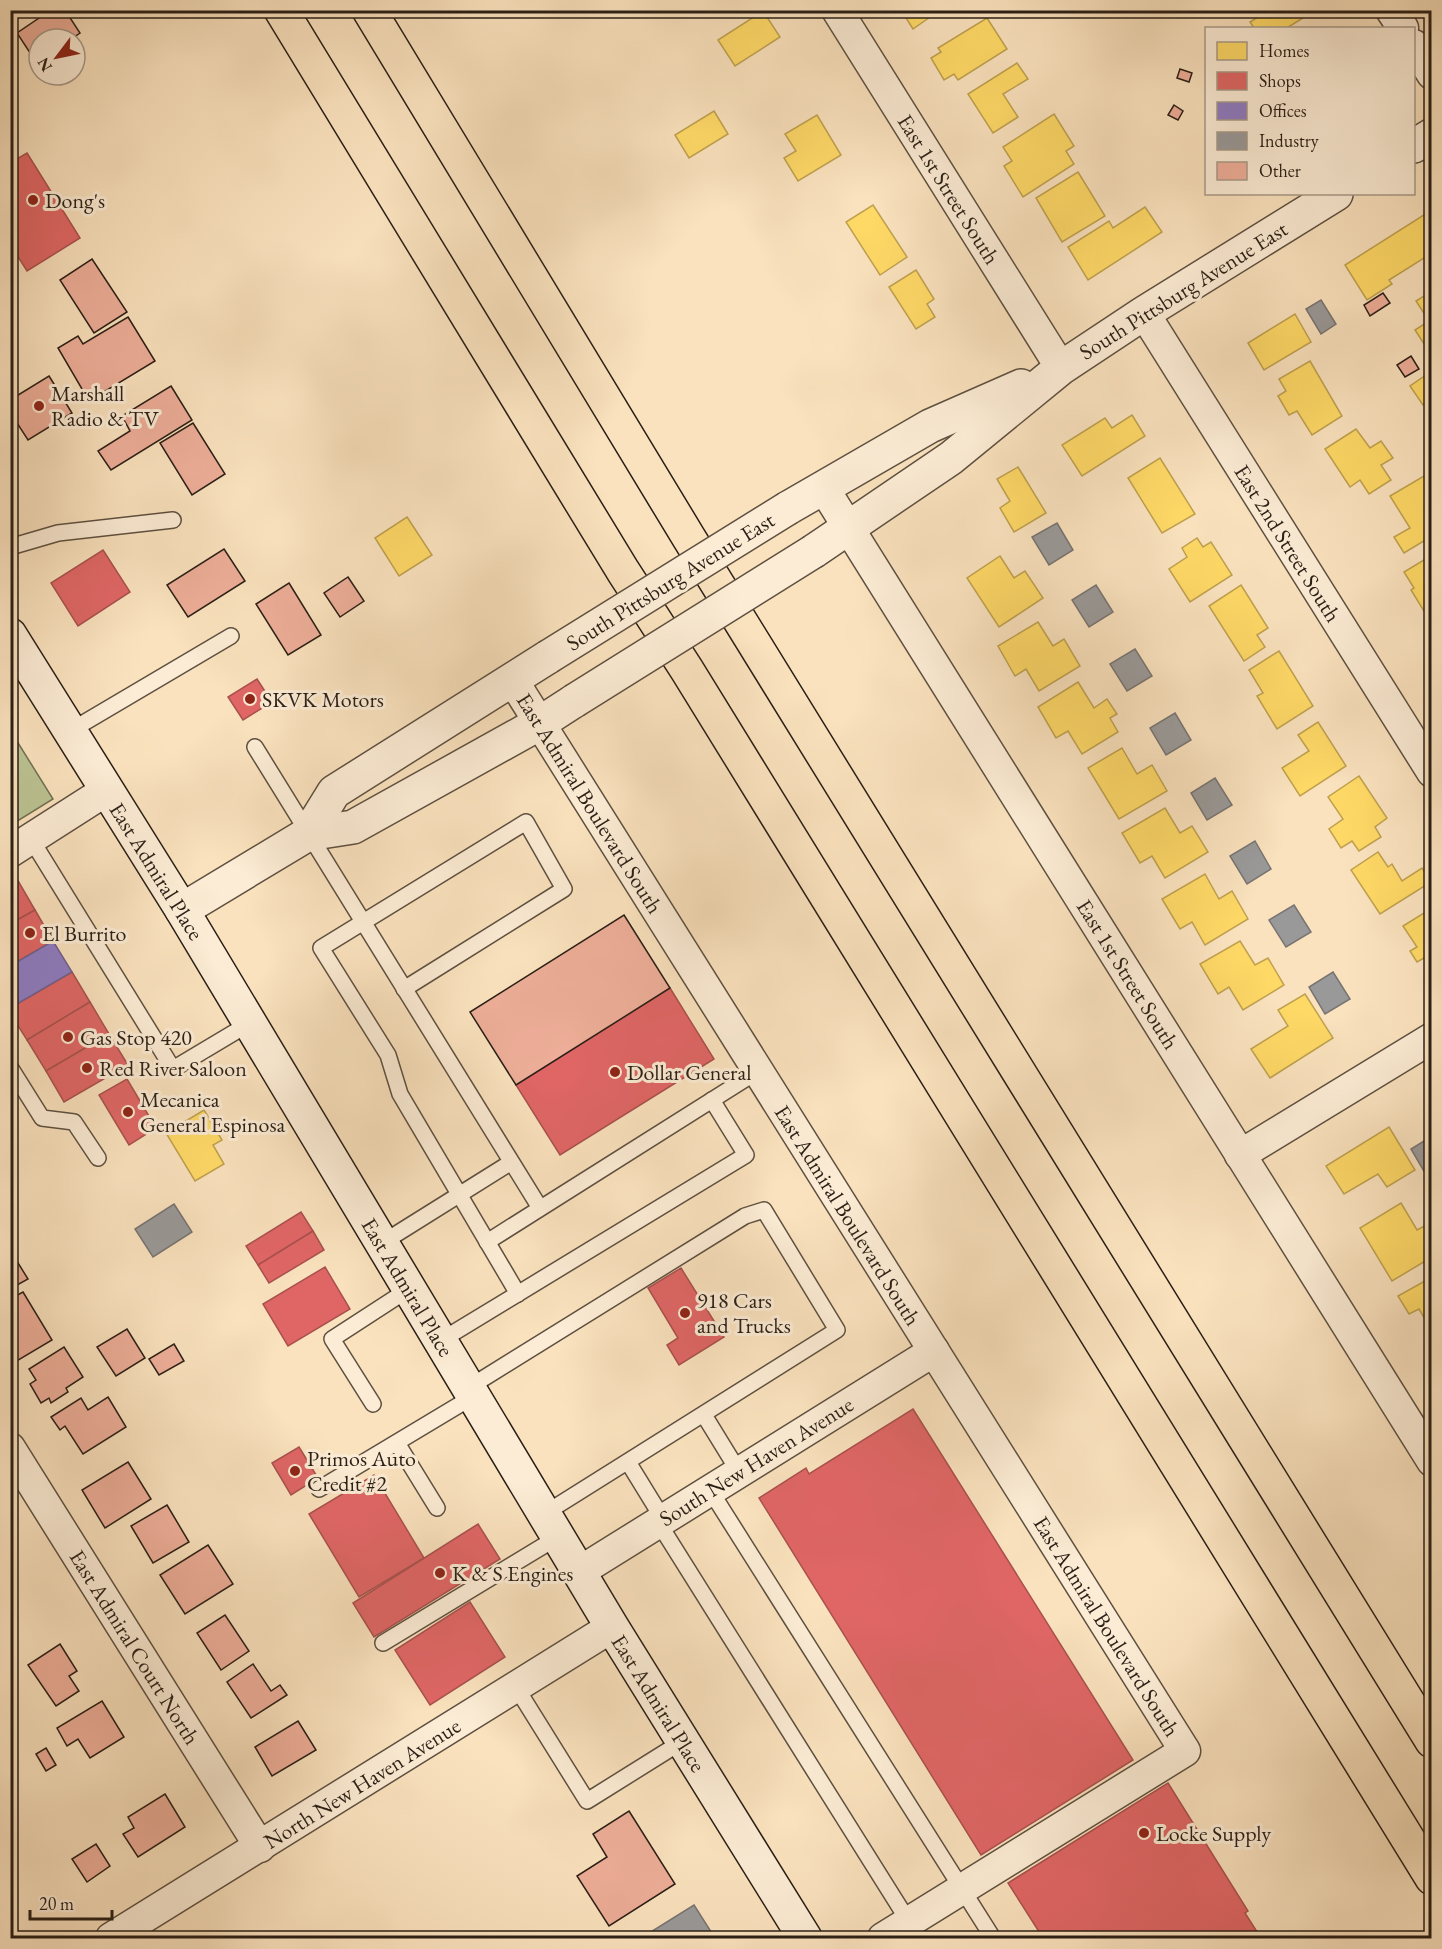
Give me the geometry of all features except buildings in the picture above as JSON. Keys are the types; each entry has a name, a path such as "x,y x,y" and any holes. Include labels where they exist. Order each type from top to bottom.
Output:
{"highway":[{"path":"281,10 623,571 699,690 1431,1878"},
{"path":"369,10 689,538 1431,1741"}],"street":[{"name":"East 1st Street South","path":"837,10 1061,368"},
{"path":"1391,10 1402,27"},
{"path":"1415,48 1431,74"},
{"path":"1415,145 1431,135"},
{"name":"South Pittsburg Avenue East","path":"182,910 308,834 353,827 540,723 849,528 951,458 1061,368 1144,313 1334,195"},
{"name":"East 2nd Street South","path":"1144,313 1431,772"},
{"name":"South Pittsburg Avenue East","path":"308,834 334,792 788,508 930,426 1061,368"},
{"name":"East 1st Street South","path":"824,487 1431,1461"},
{"name":"East Admiral Place","path":"10,635 182,910 612,1627 805,1938"},
{"name":"East Admiral Boulevard South","path":"512,679 1185,1750 962,1889"},
{"path":"21,845 107,790"},
{"path":"1240,1155 1431,1038"},
{"name":"South New Haven Avenue","path":"579,1572 934,1352"},
{"name":"East Admiral Court North","path":"10,1448 260,1847"},
{"name":"North New Haven Avenue","path":"111,1938 612,1627"},
{"path":"883,1938 914,1930 962,1889"}],"lane":[{"path":"10,547 58,533 173,520"},
{"path":"70,731 231,636"},
{"path":"255,747 510,1163 540,1208"},
{"path":"404,989 564,889 526,822 321,948 388,1055 400,1094 518,1294"},
{"path":"21,845 173,1069 250,1023"},
{"path":"10,1067 42,1118 74,1122 98,1158"},
{"path":"487,1242 758,1071"},
{"path":"440,1341 746,1155 712,1100"},
{"path":"382,1244 510,1163"},
{"path":"320,1489 398,1443 471,1392 745,1216 764,1210 837,1330 628,1462 551,1526 383,1643"},
{"path":"372,1404 332,1339 409,1289"},
{"path":"704,1415 739,1472"},
{"path":"398,1443 437,1508"},
{"path":"628,1462 660,1521 914,1930"},
{"path":"710,1490 993,1938"},
{"path":"516,1687 587,1801 683,1741"}],"green space":[{"path":"10,730 53,799 11,825 10,825"}],"place":[{"name":"Dong's","path":"33,200"},
{"name":"Marshall Radio & TV","path":"39,406"},
{"name":"SKVK Motors","path":"250,699"},
{"name":"El Burrito","path":"30,933"},
{"name":"Gas Stop 420","path":"68,1037"},
{"name":"Red River Saloon","path":"87,1068"},
{"name":"Dollar General","path":"615,1072"},
{"name":"Mecanica General Espinosa","path":"128,1112"},
{"name":"918 Cars and Trucks","path":"685,1313"},
{"name":"Primos Auto Credit #2","path":"295,1471"},
{"name":"K & S Engines","path":"440,1573"},
{"name":"Locke Supply","path":"1144,1833"}]}
